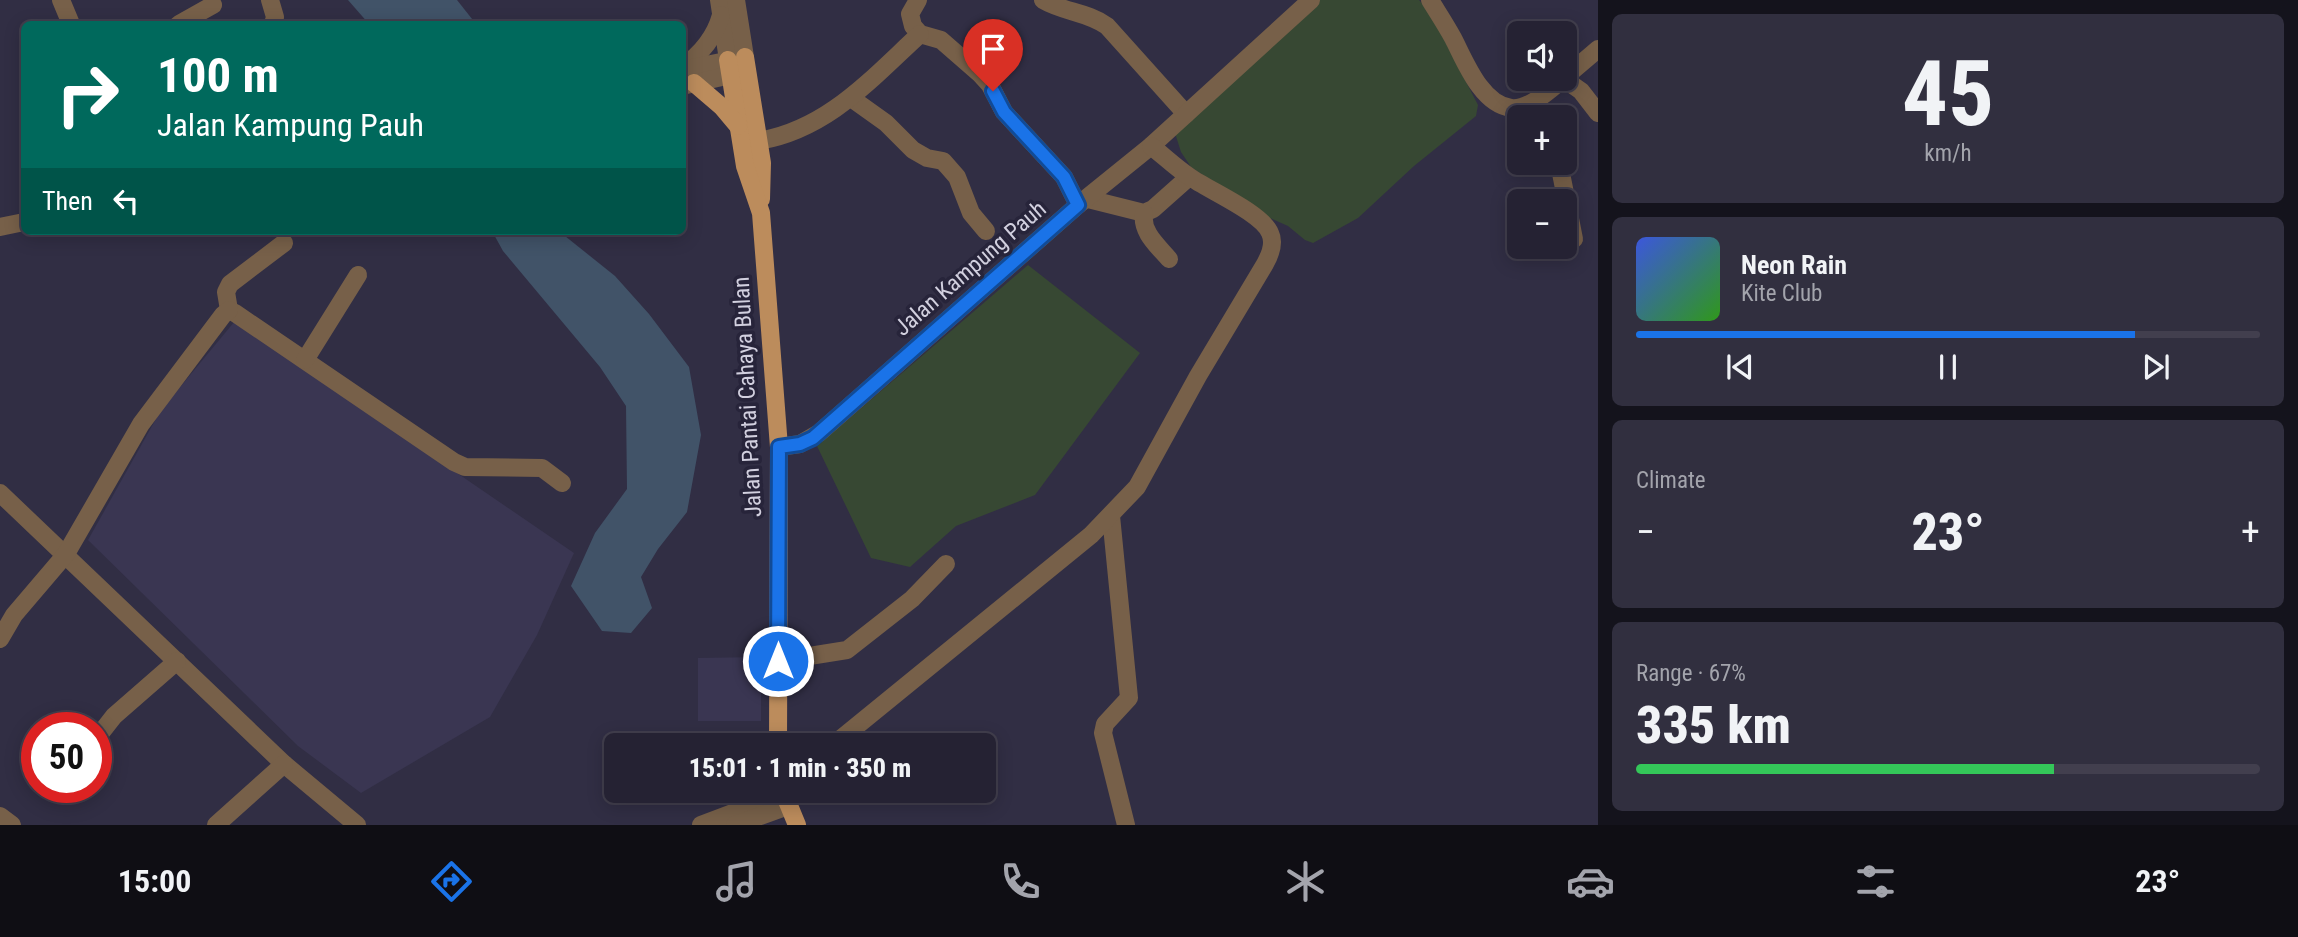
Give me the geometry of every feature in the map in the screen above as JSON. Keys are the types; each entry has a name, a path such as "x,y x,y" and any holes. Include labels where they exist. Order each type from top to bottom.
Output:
{"main road":[{"name":"Jalan Pantai Cahaya Bulan","path":"738,66 740,137 745,166 758,206"},
{"name":"Jalan Pantai Cahaya Bulan","path":"738,66 762,163 758,206 779,447 778,733"},
{"path":"686,78 713,98 730,116 740,137"},
{"path":"788,803 797,825"}],"street":[{"path":"61,0 70,21"},
{"path":"270,0 274,21"},
{"name":"Jalan Pantai Cahaya Bulan","path":"736,0 738,66"},
{"path":"918,0 910,14 913,26 920,34 941,40 981,74 1004,112 1064,177 1083,202 1144,213 1153,209 1189,177"},
{"path":"1043,0 1063,10 1090,16 1107,26 1186,114"},
{"path":"1430,0 1479,85 1492,99 1507,106"},
{"name":"Jalan Kampung Pauh","path":"779,447 800,444 813,438 1151,146 1308,1"},
{"path":"184,21 213,5"},
{"path":"686,75 695,57 712,38 720,7"},
{"name":"Jalan Pantai Cahaya Bulan","path":"720,7 738,66"},
{"path":"758,141 776,139 807,127 851,98 920,34"},
{"path":"1577,69 1595,57"},
{"path":"686,77 738,66"},
{"path":"1577,88 1598,113"},
{"path":"1536,105 1549,91"},
{"path":"851,98 886,124 913,150 927,158 943,161 957,177 971,213 986,231"},
{"path":"848,733 1111,516 1136,487 1270,255 1270,232 1261,220 1189,177 1151,146"},
{"path":"1144,213 1145,229 1169,259"},
{"path":"0,227 21,223"},
{"path":"229,310 226,292 230,284 284,243"},
{"path":"305,360 358,275"},
{"path":"229,310 460,465 542,468 562,483"},
{"path":"0,639 14,615 66,554 141,424 229,310"},
{"path":"0,493 284,764 357,825"},
{"path":"1111,516 1129,698 1105,724 1103,733 1126,825"},
{"path":"778,661 847,650 912,599 946,564"},
{"path":"112,719 177,661"},
{"path":"216,825 284,764"},
{"path":"701,825 767,803"},
{"path":"735,825 774,803"},
{"path":"0,816 12,825"}],"shaded area":[{"path":"235,321 574,553 537,635 490,717 361,793 298,746 88,540 161,410"},
{"path":"761,657 761,721 698,721 698,658"}],"green space":[{"path":"1316,0 1419,0 1430,12 1478,105 1476,116 1414,166 1358,218 1313,243 1288,226 1261,214 1191,167 1181,152 1175,133"},
{"path":"1028,265 1140,353 1035,495 956,526 910,567 871,558 817,446"}],"water":[{"path":"348,0 457,0 474,21 366,21"},
{"path":"494,235 564,235 615,276 649,314 689,367 701,435 687,512 658,549 641,577 652,608 631,633 602,631 571,586 595,533 627,489 626,406 600,367 503,251"}],"route":[{"path":"778,661 779,447 800,444 813,438 1078,205 1068,181 1004,112 993,91"}]}
